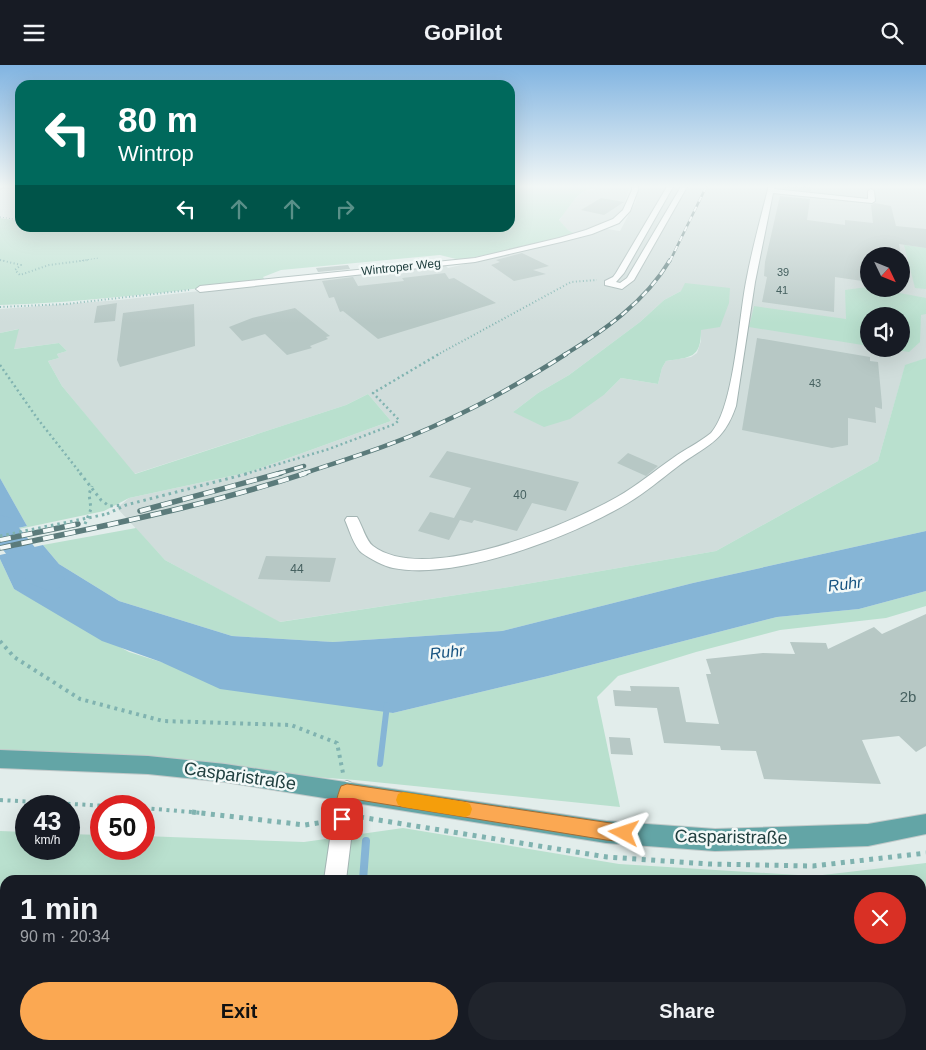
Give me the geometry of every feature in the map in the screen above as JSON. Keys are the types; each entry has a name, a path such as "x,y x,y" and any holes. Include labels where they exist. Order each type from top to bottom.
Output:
{"main road":[{"name":"Casparistraße","path":"0,759 148,765 225,773 606,832 715,840 868,835 926,824"}],"street":[{"name":"Wintroper Weg","path":"200,289 475,260 592,231"},
{"path":"608,283 616,279 646,231"},
{"path":"608,283 622,286 630,280 658,231"},
{"path":"352,520 355,533 380,558 405,564 446,563 473,558 554,533 634,493 681,457 709,440 720,431 727,419 753,268 762,231"},
{"path":"336,875 347,791"}],"path":[{"path":"0,260 21,265 15,270 20,275 49,265 98,258"},
{"path":"0,365 37,418 101,501 109,506 126,505 248,475 352,442 395,424 399,420 373,393 412,369 571,282 593,279 608,283"},
{"path":"0,307 66,304 200,289"},
{"path":"85,523 91,508 88,498 92,487"},
{"path":"0,536 107,514 126,505"},
{"path":"0,641 14,657 80,699 163,721 291,725 337,743 347,791"},
{"path":"0,800 90,805"}],"shaded area":[{"path":"570,231 584,231 576,234"},
{"path":"600,231 926,231 926,358 905,366 878,461 716,551 509,587 279,622 165,560 117,508 129,498 250,472 391,421 368,394 346,405 134,474 62,386 48,361 59,358 57,354 67,351 59,343 13,349 18,329 0,333 0,309 119,300 444,264 448,268","holes":["681,291 701,330 701,341 697,353 691,357 666,361 658,384 621,378 605,394 513,412 538,393 569,375 640,322 664,300"]}],"green space":[{"path":"0,231 570,231 576,234 460,260 440,255 281,270 263,277 265,280 100,299 0,305"},
{"path":"904,245 926,248 926,289 915,288 910,268 910,247 905,247"},
{"path":"685,283 730,288 729,303 720,327 701,330 699,347 692,355 666,361 658,384 621,378 605,394 570,419 544,427 513,412 538,393 569,375 640,322 664,300 681,291"},
{"path":"860,288 860,297 910,297 910,295 926,298 926,314 921,315 920,342 910,351 910,307 860,307 860,345 749,327 754,306 846,319 845,290"},
{"path":"19,329 14,349 59,343 67,351 57,354 59,358 48,361 62,386 135,474 346,405 368,394 391,421 250,472 129,498 104,511 0,533 27,526 0,478 0,333"},
{"path":"926,358 926,531 693,583 502,631 333,642 232,636 119,601 59,564 43,545 136,528 165,560 280,622 509,587 716,551 878,461 905,365"},
{"path":"0,559 14,589 129,652 161,662 393,713 548,676 777,617 859,609 926,591 926,606 886,618 780,630 696,652 618,676 597,697 620,807 355,780 0,754"},
{"path":"403,828 619,864 798,875 0,875 0,831 15,832 15,860 80,860 80,834 90,835 90,860 155,860 155,836 304,842"},
{"path":"926,863 926,875 823,875"}],"water":[{"path":"0,478 27,526 0,532"},
{"path":"926,531 926,591 859,609 777,617 548,676 393,713 220,689 161,662 102,641 14,589 0,559 0,555 43,545 59,564 119,601 232,636 333,642 502,631 693,583"}],"building":[{"path":"772,231 926,231 926,248 899,244 900,247 860,247 860,281 835,277 834,312 762,302 767,277 764,276"},
{"path":"522,253 549,266 533,270 546,274 514,281 491,265 500,262 496,260"},
{"path":"348,265 350,269 318,272 316,268"},
{"path":"445,273 449,279 454,278 496,303 378,339 343,311 340,312 334,297 329,298 322,281 353,277 358,286 404,281 402,278"},
{"path":"117,303 115,321 94,323 97,306"},
{"path":"194,304 195,346 120,367 117,360 123,313"},
{"path":"295,308 330,336 326,337 328,339 310,346 312,348 287,355 265,334 242,341 229,327 252,318"},
{"path":"757,338 860,355 860,357 870,357 870,361 878,362 882,409 875,407 876,423 848,418 848,445 832,448 742,430"},
{"path":"447,451 579,482 566,511 532,503 517,531 474,520 472,523 460,520 449,540 418,531 430,512 454,518 471,488 429,477"},
{"path":"628,453 658,466 646,476 617,463"},
{"path":"266,556 336,558 330,582 258,579"},
{"path":"926,614 926,746 916,752 899,736 862,740 881,784 764,779 756,751 721,750 720,746 664,743 657,708 615,706 613,690 631,691 630,686 679,687 686,722 719,724 706,674 711,674 706,659 763,653 795,654 790,642 826,643 828,649 874,627 882,634"},
{"path":"609,737 630,738 633,755 611,754"}],"waterway":[{"name":"Ruhr","path":"0,525 40,575 49,579"},
{"path":"380,764 387,705"},
{"path":"363,875 366,841"}],"railway":[{"path":"670,261 685,231"},
{"path":"564,355 594,336 623,314 649,289 670,260"},
{"path":"302,474 374,450 428,429 491,398 566,354"},
{"path":"277,474 304,466"},
{"path":"140,511 281,473"},
{"path":"0,548 230,496 306,473"},
{"path":"0,540 78,524"}],"slow traffic":[{"path":"403,800 465,809"}],"route":[{"path":"342,819 347,791 606,832 624,833"}]}
